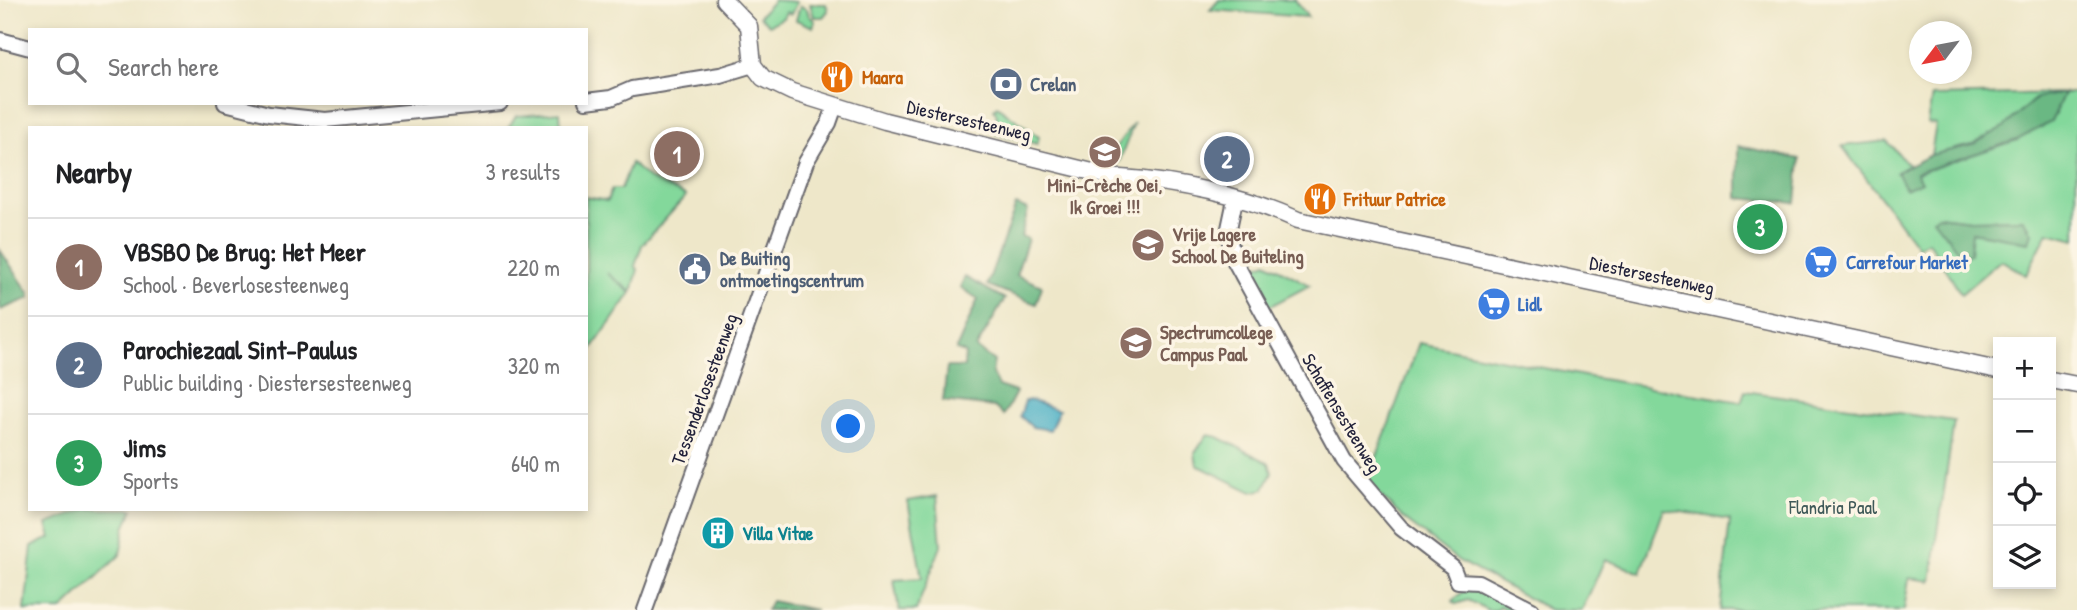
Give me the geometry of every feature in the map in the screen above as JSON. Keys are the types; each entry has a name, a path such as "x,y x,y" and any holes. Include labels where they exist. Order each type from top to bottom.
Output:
{"main road":[{"path":"724,0 749,26 753,65"},
{"name":"Diestersesteenweg","path":"753,65 763,78 835,106 1121,178 1174,197 1234,205 1993,369"},
{"path":"2056,381 2077,385"}],"street":[{"path":"0,40 28,47"},
{"path":"588,101 611,98 632,89 720,75 753,65"},
{"path":"233,105 270,114 325,120 479,105"},
{"name":"Tessenderlosesteenweg","path":"645,610 806,162 829,123 835,106"},
{"name":"Schaffensesteenweg","path":"1234,205 1228,242 1234,260 1324,425 1359,481 1401,528 1453,568 1458,581 1478,582 1532,610"}],"green space":[{"path":"774,0 797,2 791,14 786,12 783,18 769,25 759,16"},
{"path":"1219,0 1295,0 1308,17 1210,10"},
{"path":"810,4 826,4 828,11 823,17 814,17"},
{"path":"800,6 807,9 809,16 815,21 813,27 796,20"},
{"path":"2063,93 2036,98 2004,127 1972,145 1931,155 1936,124 1927,123 1932,96"},
{"path":"2063,93 2077,93 2076,239 2048,232 2026,275 2001,260 1961,294 1928,241 1918,247 1842,146 1887,141 1909,165 1897,173 1916,174 2017,140","holes":["1939,216 1971,220 2022,219 2030,227 2028,241 1971,232"]},
{"path":"2064,93 2051,122 2017,140 1916,173 1921,182 1906,189 1897,172 1931,155 1972,145 2004,127 2036,98"},
{"path":"997,106 1039,137 1037,144 992,132 997,115 994,109"},
{"path":"560,112 561,126 509,126 516,116"},
{"path":"1134,123 1119,162 1108,157"},
{"path":"1738,146 1800,159 1796,203 1738,198"},
{"path":"631,163 651,180 686,196 642,245 635,266 638,269 632,292 607,273 631,293 588,354 588,197 607,201 612,189 621,189"},
{"path":"1016,205 1028,210 1021,236 1028,239 1016,275 1042,286 1036,304 987,285"},
{"path":"1938,216 1971,220 2023,219 2032,233 2029,242 1972,232 1970,254 1963,257 1933,219"},
{"path":"0,250 28,291 28,299 0,310"},
{"path":"1266,262 1310,285 1265,309 1245,272"},
{"path":"965,277 1005,299 976,348 994,361 992,373 998,386 1016,392 1004,415 994,407 943,401 947,367 964,367 965,353 956,350 978,299 960,287"},
{"name":"Flandria Paal","path":"1419,343 1589,377 1741,402 1745,391 1954,421 1931,581 1909,578 1904,610 1720,610 1730,520 1664,509 1641,573 1605,559 1582,610 1550,610 1459,561 1404,519 1367,483"},
{"path":"1207,435 1218,437 1269,463 1272,473 1264,489 1252,492 1197,465 1195,453"},
{"path":"937,496 941,546 916,610 899,610 894,580 922,578 908,501"},
{"path":"82,511 132,511 125,528 120,555 62,610 25,610 32,546 51,538 47,524"},
{"path":"1470,585 1522,610 1506,610 1499,606 1497,610 1488,610 1468,600 1456,604 1453,601"},
{"path":"771,601 816,610 766,610"}],"water":[{"path":"1025,401 1059,410 1050,430 1032,427 1020,416"}],"place":[{"name":"Maara","path":"837,77"},
{"name":"Crelan","path":"1006,84"},
{"name":"Mini-Crèche Oei, Ik Groei !!!","path":"1105,152"},
{"name":"VBSBO De Brug: Het Meer","path":"677,154"},
{"name":"Parochiezaal Sint-Paulus","path":"1227,159"},
{"name":"Frituur Patrice","path":"1320,199"},
{"name":"Jims","path":"1760,227"},
{"name":"Vrije Lagere School De Buiteling","path":"1148,245"},
{"name":"Carrefour Market","path":"1821,262"},
{"name":"De Buiting ontmoetingscentrum","path":"695,269"},
{"name":"Lidl","path":"1494,304"},
{"name":"Spectrumcollege Campus Paal","path":"1136,343"},
{"name":"Villa Vitae","path":"718,533"}]}
